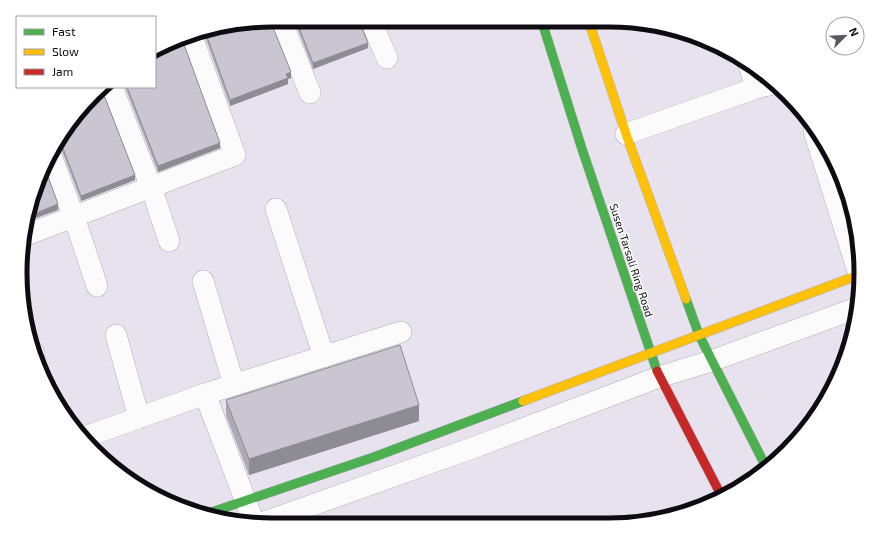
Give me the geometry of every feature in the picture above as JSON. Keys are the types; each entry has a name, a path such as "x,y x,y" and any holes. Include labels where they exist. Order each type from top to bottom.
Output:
{"main road":[{"name":"Susen Tarsali Ring Road","path":"544,27 582,149 659,377 720,492"},
{"path":"591,27 626,134 699,335 764,462"},
{"path":"214,511 374,457 854,277"}],"street":[{"path":"284,27 310,93"},
{"path":"374,27 387,58"},
{"path":"30,233 236,155 193,40"},
{"path":"626,134 765,86"},
{"path":"112,88 151,187 169,241"},
{"path":"823,154 835,183 853,251"},
{"path":"53,162 98,286"},
{"path":"276,209 324,357"},
{"path":"203,281 234,385"},
{"path":"276,518 474,447 659,377 711,361 851,310"},
{"path":"89,435 206,394 401,332"},
{"path":"116,335 139,418"},
{"path":"206,394 252,517"}],"building":[{"path":"273,27 291,72 286,74 288,78 230,100 207,36 240,29"},
{"path":"299,27 362,27 368,43 313,63"},
{"path":"184,44 220,143 158,166 127,88 156,88 156,57"},
{"path":"104,95 135,175 81,196 62,146 78,123"},
{"path":"48,175 58,204 34,214"},
{"path":"400,345 419,405 249,459 226,400"}],"traffic: fast":[{"path":"544,27 582,149 657,371"},
{"path":"686,299 699,335 764,462"},
{"path":"215,511 374,457 523,401"}],"traffic: slow":[{"path":"591,27 626,134 686,299"},
{"path":"523,401 854,277"}],"traffic: jam":[{"path":"657,371 719,492"}]}
